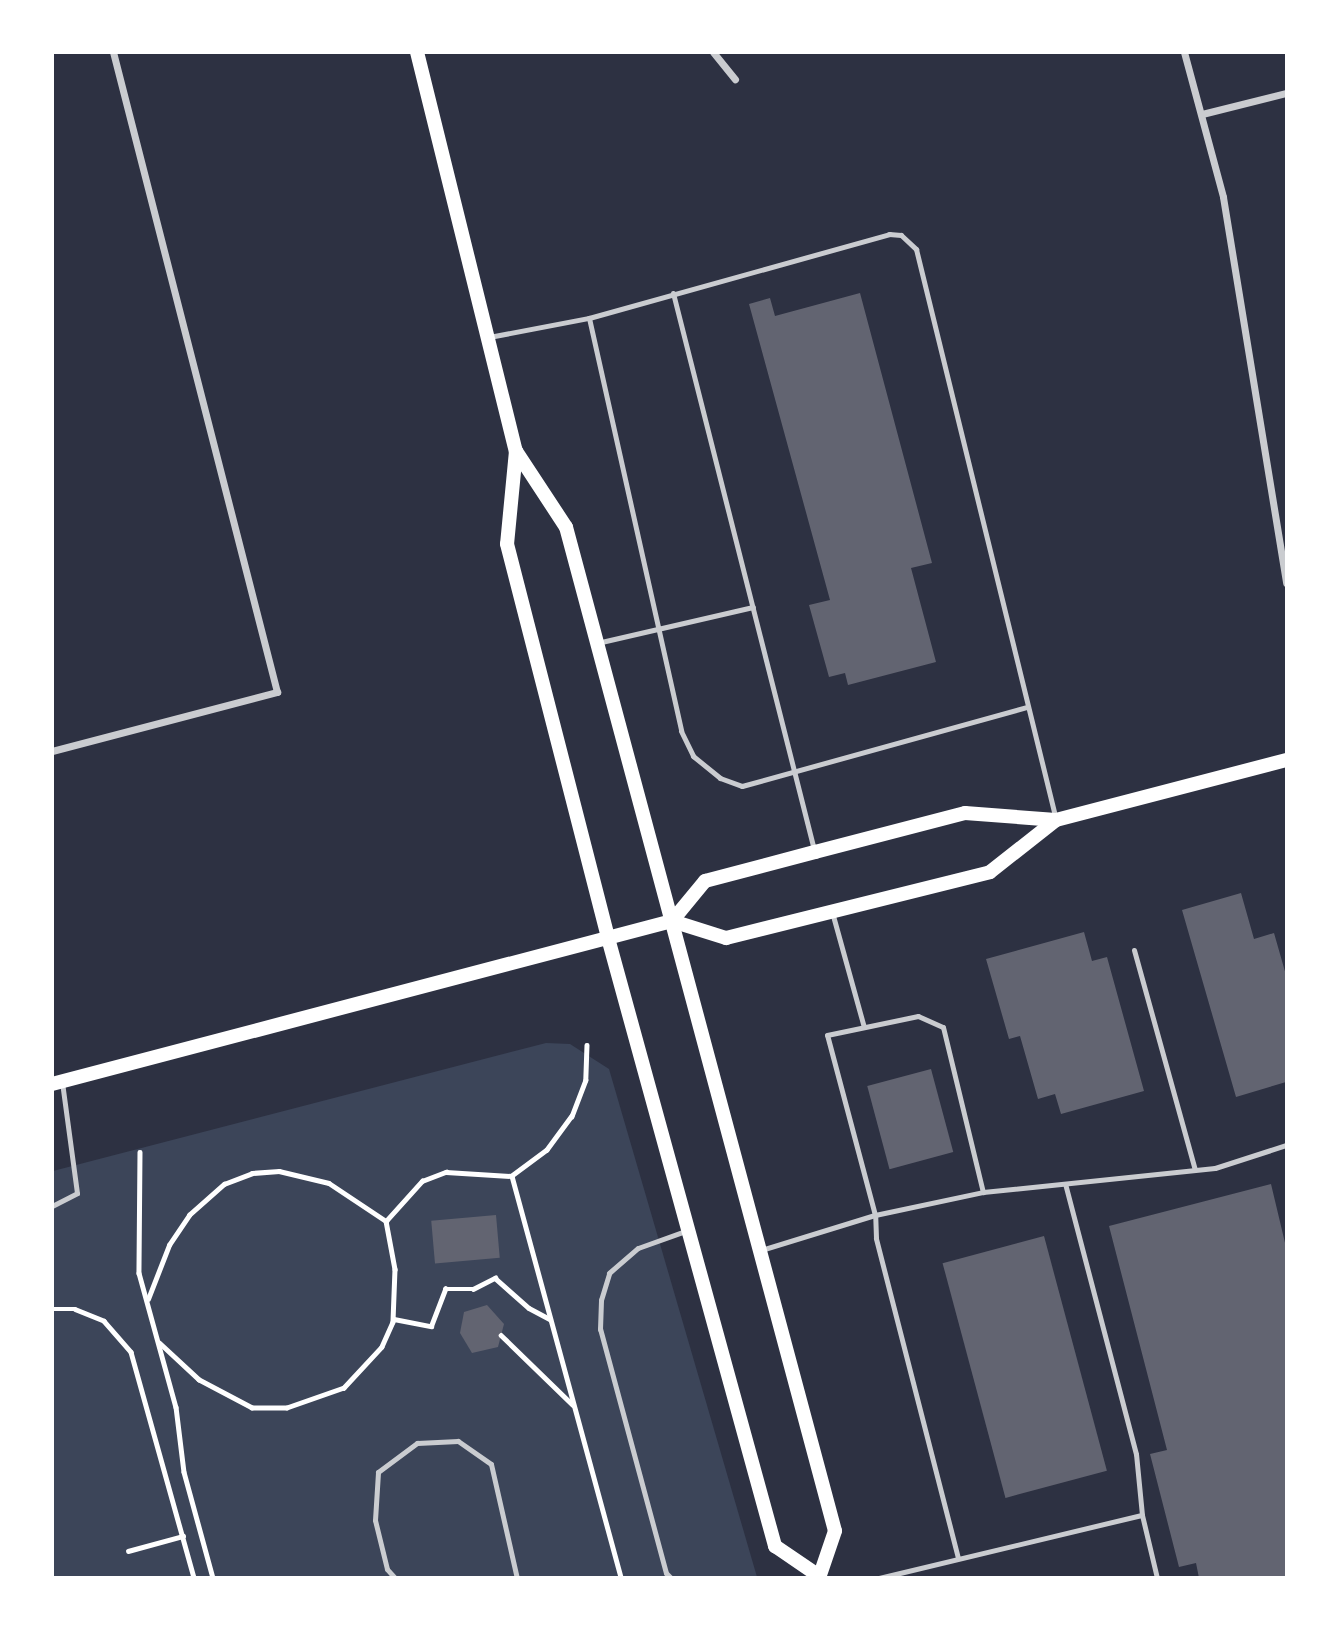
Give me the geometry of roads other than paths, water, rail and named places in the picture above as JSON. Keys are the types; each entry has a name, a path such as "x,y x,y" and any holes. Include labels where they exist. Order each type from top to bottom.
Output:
{"main road":[{"path":"417,52 516,451 566,527 835,1531 817,1577 775,1546 608,938 507,544 516,451"},
{"path":"672,921 705,881 815,852 965,813 1056,820 1286,760"},
{"path":"57,1082 672,921 726,938 990,872 1056,820"}],"street":[{"path":"52,751 276,692 113,52"},
{"path":"713,52 735,79"},
{"path":"1184,52 1202,114 1236,269 1286,583"},
{"path":"1202,114 1286,93"}],"lane":[{"path":"487,337 589,318 889,234 901,235 916,249 1056,820"},
{"path":"673,293 815,852"},
{"path":"589,318 681,731 693,756 720,778 742,786 1027,707"},
{"path":"597,643 752,607"},
{"path":"832,912 864,1027"},
{"path":"1134,950 1195,1170"},
{"path":"958,1558 876,1238 875,1215 827,1035 918,1016 943,1027 983,1192"},
{"path":"52,1206 76,1194 57,1082"},
{"path":"760,1250 875,1215 983,1192 1215,1168 1286,1145"},
{"path":"1065,1184 1136,1454 1142,1515 1157,1577"},
{"path":"671,1577 666,1573 600,1329 600,1300 609,1273 638,1248 688,1230"},
{"path":"395,1577 387,1569 375,1520 378,1472 417,1443 458,1441 491,1464 517,1577"},
{"path":"879,1577 1142,1515"}]}
